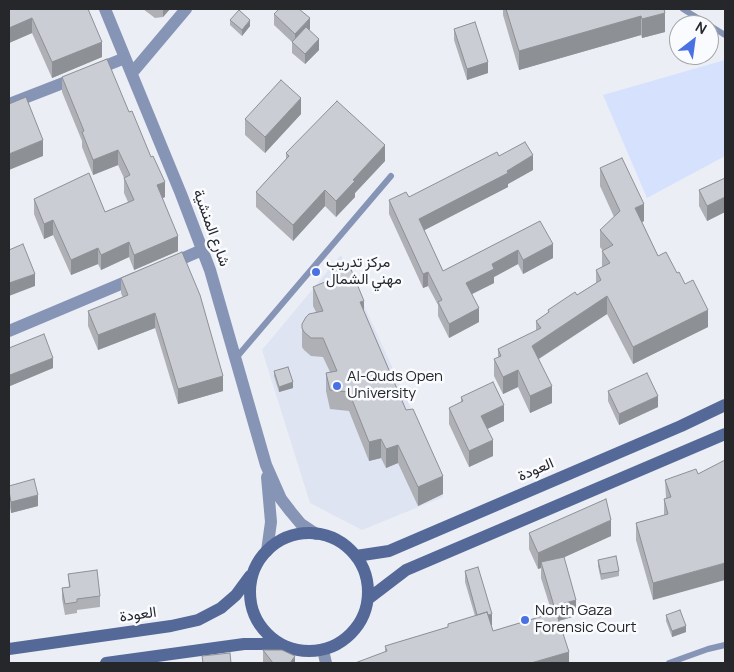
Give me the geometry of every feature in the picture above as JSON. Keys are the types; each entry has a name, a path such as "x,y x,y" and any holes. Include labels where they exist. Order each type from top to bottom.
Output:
{"main road":[{"name":"العودة","path":"356,556 389,551 681,426 725,405"},
{"path":"368,600 406,570 725,434"},
{"path":"300,534 316,534 338,541 356,556 360,562 368,600 366,610 357,628 342,642 323,650 304,651 280,644 265,632 252,610 250,584 253,572 259,561 276,543 300,534"},
{"name":"العودة","path":"9,649 171,626 198,620 221,608 236,595 253,572"},
{"path":"106,663 244,644 280,644"}],"street":[{"name":"شارع المنشية","path":"105,9 202,250 266,465 281,498 291,512 301,524 316,534"},
{"path":"132,73 186,9"},
{"path":"9,104 125,58"},
{"path":"9,331 202,250"},
{"name":"شارع المنشية","path":"266,465 271,512 267,551"},
{"path":"323,650 326,663"}],"lane":[{"path":"683,9 725,35"},
{"path":"235,359 391,176"},
{"path":"669,663 725,645"}],"shaded area":[{"path":"725,60 725,156 647,198 603,95 708,65 719,65 719,62"},
{"name":"Al-Quds Open University","path":"341,255 436,463 443,497 362,530 310,503 262,350"}],"building":[{"path":"9,9 88,9 102,42 52,62 32,18 9,28"},
{"path":"279,9 299,9 310,18 295,34 274,14"},
{"path":"506,9 664,9 665,13 642,19 641,16 519,51"},
{"path":"239,10 250,20 242,30 230,20"},
{"path":"475,22 488,62 467,69 454,29"},
{"path":"306,27 319,39 305,54 292,42"},
{"path":"107,59 129,112 132,111 151,157 153,156 165,182 157,185 178,236 134,255 129,242 101,255 98,248 71,260 53,220 44,224 34,199 89,173 105,212 134,200 124,178 130,175 118,150 93,160 82,132 84,131 62,77"},
{"path":"281,80 301,98 265,137 245,119"},
{"path":"26,97 43,140 9,154 9,104"},
{"path":"337,101 385,145 336,201 325,190 293,225 256,192 289,156 286,153"},
{"path":"525,142 533,155 507,171 508,173 419,219 443,271 540,221 553,244 523,260 518,250 492,264 494,269 466,283 479,308 449,324 438,302 442,300 428,272 423,274 389,200 406,192 409,197 497,152 499,156"},
{"path":"622,158 644,204 635,208 658,256 666,252 685,284 693,280 708,310 633,347 607,296 532,346 552,386 530,396 518,370 503,377 494,359 501,356 498,349 541,328 536,321 549,312 548,310 575,292 577,295 601,280 596,270 610,263 602,251 613,245 600,230 620,211 600,168"},
{"path":"725,178 725,197 707,206 699,190"},
{"path":"23,244 35,274 9,283 9,250"},
{"path":"182,252 200,295 223,376 178,389 155,313 98,335 88,311 128,295 121,278"},
{"path":"348,262 364,301 360,302 406,410 413,409 443,476 418,487 398,445 386,449 381,439 369,442 349,392 330,390 326,373 337,371 323,338 311,338 302,328 302,324 309,314 323,311 313,287 337,277 333,268"},
{"path":"44,334 53,358 10,375 9,348"},
{"path":"288,367 293,382 279,387 274,371"},
{"path":"647,373 658,396 619,414 608,391"},
{"path":"493,382 504,405 481,416 493,440 469,451 449,408 463,401 461,397"},
{"path":"725,460 725,563 653,583 636,523 668,514 664,499 671,497 665,480 696,469 698,474"},
{"path":"34,479 38,495 11,502 9,486"},
{"path":"606,499 611,520 538,553 529,533"},
{"path":"616,556 619,571 601,574 598,560"},
{"path":"564,557 576,600 554,606 541,562"},
{"path":"478,567 492,614 488,615 487,612 477,615 465,571"},
{"path":"97,570 100,596 77,599 77,602 65,604 62,588 70,587 68,574"},
{"path":"680,610 686,626 672,631 666,615"},
{"path":"487,612 493,631 556,612 569,652 531,663 355,663 387,651 385,646 448,627 448,624"},
{"path":"263,650 282,650 295,656 290,663 273,663"},
{"path":"230,653 231,663 203,663 202,656"}],"place":[{"name":"مركز تدريب مهني الشمال","path":"316,272"},
{"name":"Al-Quds Open University","path":"337,386"},
{"name":"North Gaza Forensic Court","path":"525,620"}]}
